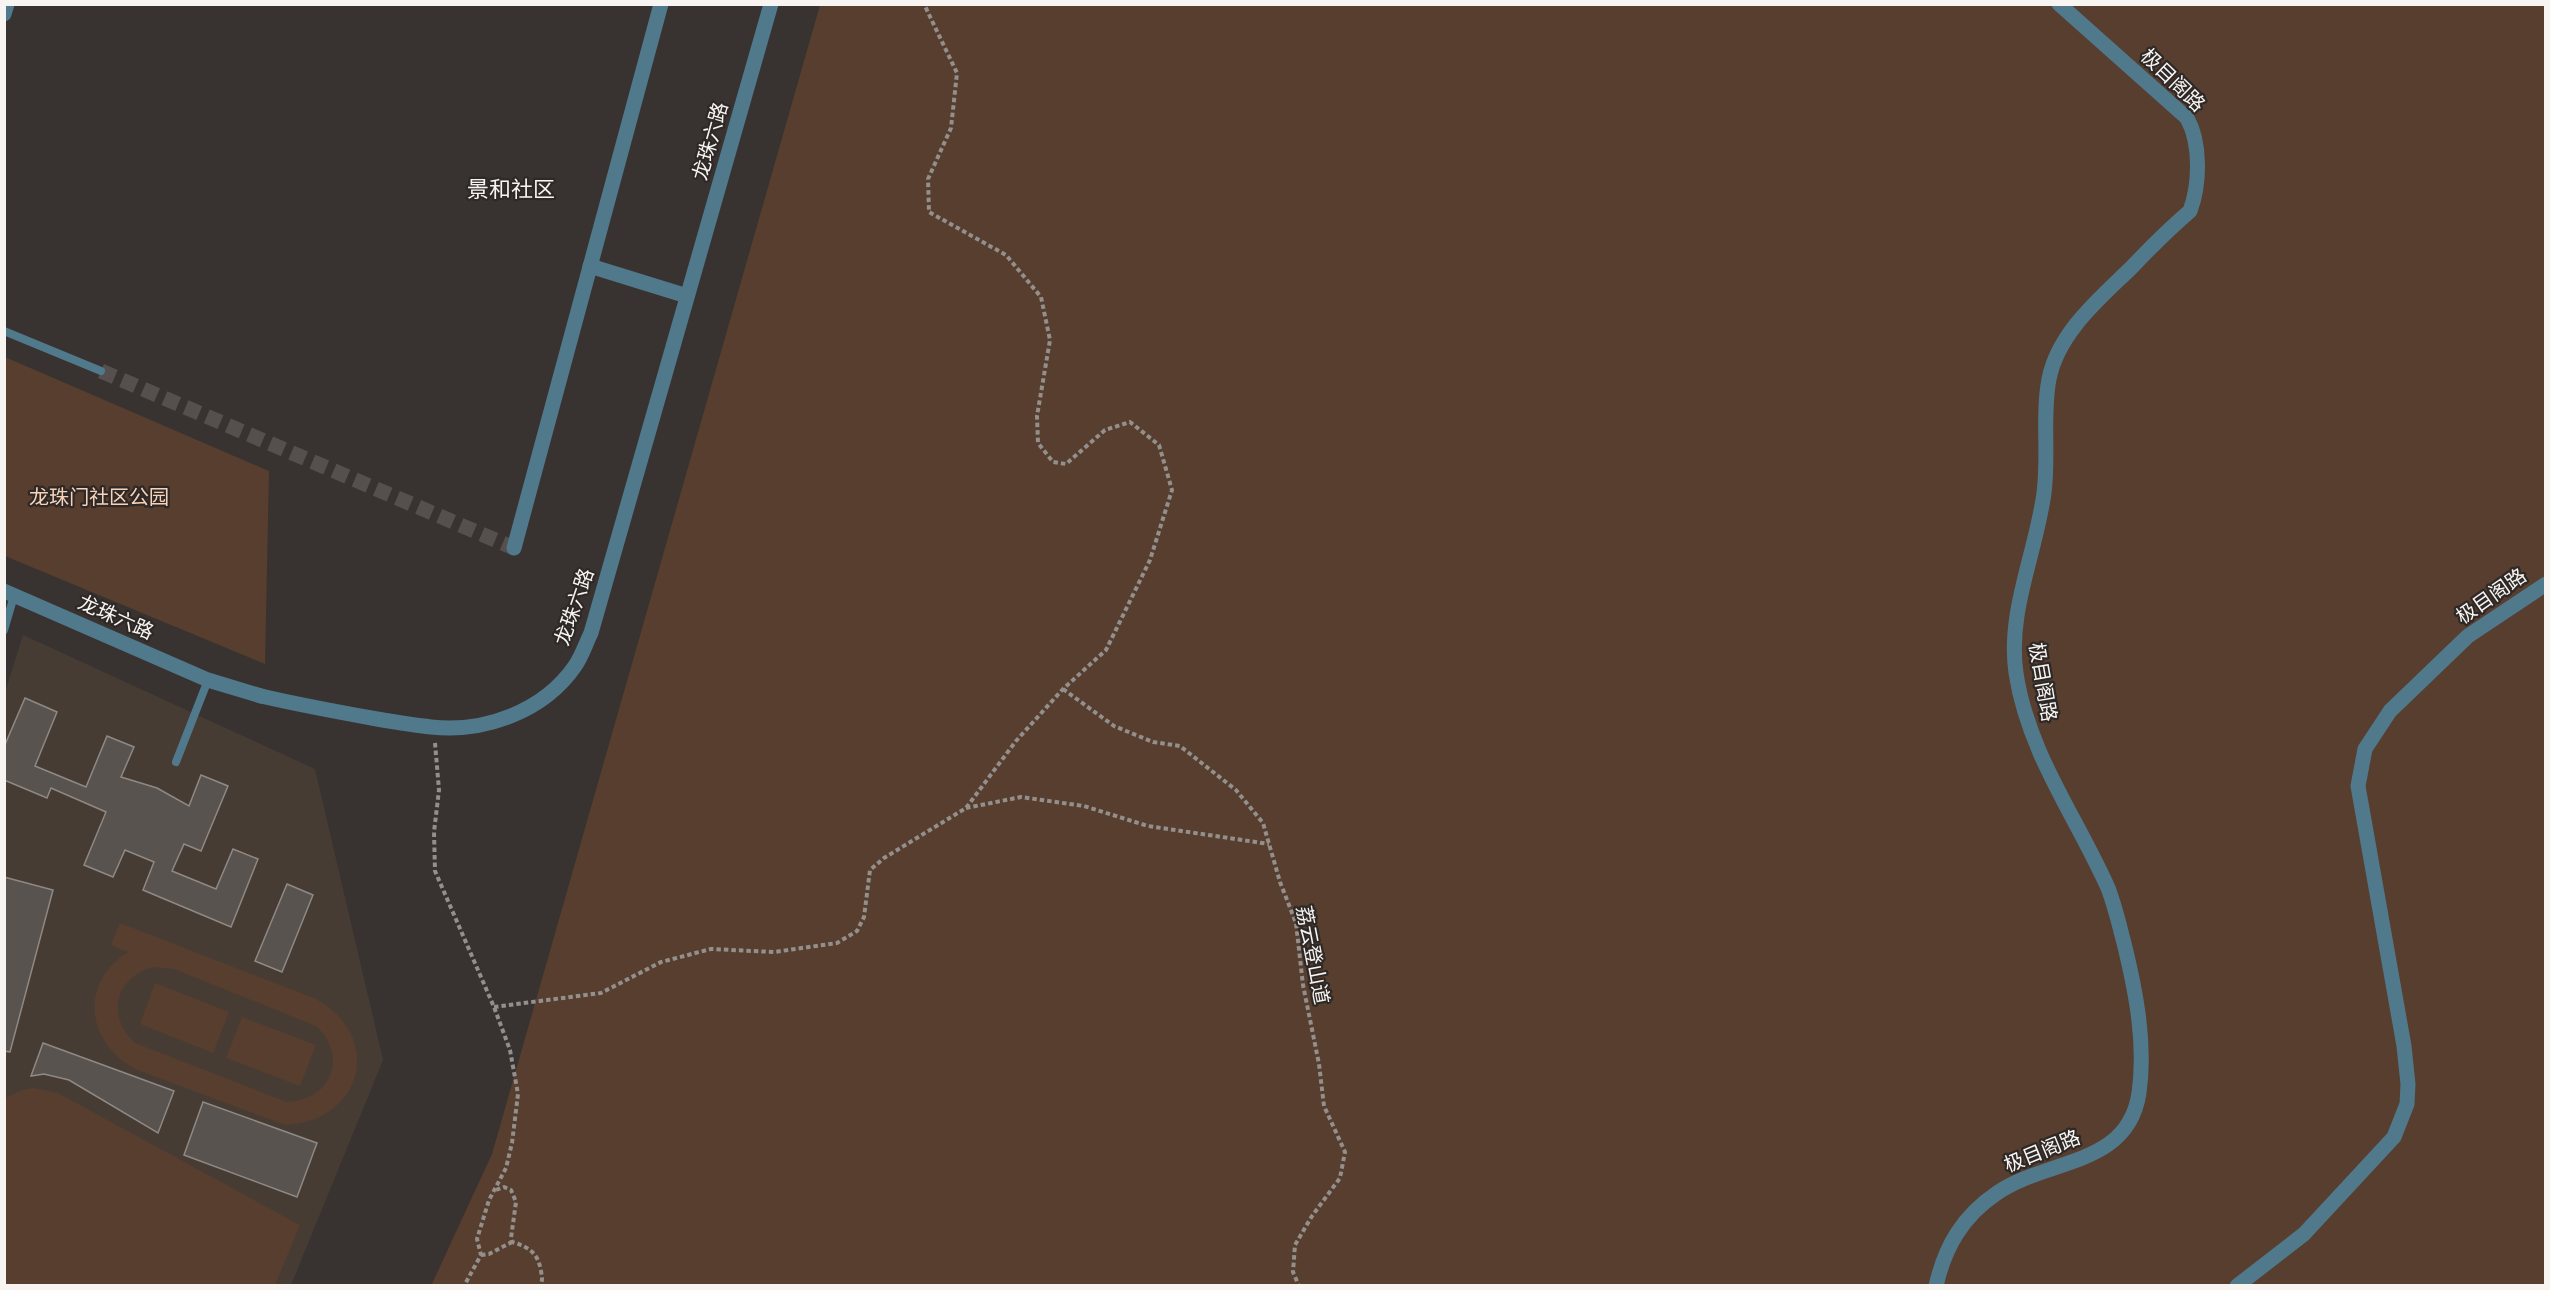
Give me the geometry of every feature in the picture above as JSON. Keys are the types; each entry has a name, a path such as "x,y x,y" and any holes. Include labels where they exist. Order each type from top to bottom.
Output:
{"street":[{"path":"4,14 7,4"},
{"path":"514,548 662,4"},
{"name":"龙珠六路","path":"9,593 208,680 320,710 433,728 468,727 503,718 532,707 557,687 576,664 591,633 771,4"},
{"name":"极目阁路","path":"1936,1286 1949,1245 1961,1226 1978,1208 1998,1192 2018,1181 2092,1154 2120,1137 2132,1119 2141,1076 2138,1009 2114,904 2036,747 2021,699 2013,638 2044,495 2049,379 2054,365 2068,336 2084,313 2190,211 2196,195 2196,139 2187,118 2059,4"},
{"path":"590,266 687,296"},
{"name":"极目阁路","path":"2237,1286 2304,1234 2394,1137 2407,1104 2408,1084 2404,1046 2358,786 2365,748 2390,711 2468,636 2546,584"}],"lane":[{"path":"4,331 101,371"},
{"path":"4,630 9,593"},
{"path":"176,762 208,680"}],"path":[{"path":"924,4 957,74 951,128 928,179 929,212 1006,255 1041,297 1050,340 1037,416 1038,443 1053,462 1066,464 1105,430 1130,422 1159,445 1172,490 1150,560 1106,650 1063,689 1016,741 966,808"},
{"name":"荔云登山道","path":"1063,689 1114,726 1154,742 1180,746 1236,790 1263,823 1280,882 1296,923 1303,985 1319,1064 1324,1106 1345,1152 1340,1178 1312,1216 1295,1245 1293,1272 1299,1286"},
{"path":"433,728 439,790 434,832 435,871 494,1007 510,1050 518,1094 512,1143 506,1168 489,1200 477,1239 481,1255 464,1286"},
{"path":"494,1007 601,993 661,962 711,949 774,952 837,944 857,931 864,917 870,870 884,858 966,808 1021,797 1084,806 1148,826 1269,844"},
{"path":"495,1191 504,1187 511,1190 516,1202 512,1242"},
{"path":"481,1255 489,1254 512,1242 529,1247 539,1260 542,1281 540,1286"}],"shaded area":[{"path":"23,635 315,769 383,1060 291,1285 5,1285 4,696"}],"green space":[{"path":"820,5 2545,5 2545,1285 431,1286 492,1154"},
{"name":"龙珠门社区公园","path":"5,357 269,471 265,664 5,556"},
{"path":"120,923 316,999 338,1015 351,1034 357,1055 355,1075 347,1094 332,1109 311,1120 285,1125 135,1069 106,1044 98,1028 95,1012 96,996 102,980 112,965 128,952 111,945","holes":["153,967 174,969 316,1026 326,1038 332,1051 333,1063 324,1085 315,1094 287,1102 135,1043 120,1021 119,999 123,989 140,972"]},
{"path":"155,983 229,1012 213,1053 140,1024"},
{"path":"242,1017 316,1045 300,1086 226,1058"},
{"path":"34,1088 58,1093 300,1225 275,1285 5,1285 5,1098 22,1090"}],"building":[{"path":"25,698 57,712 35,766 86,787 107,736 134,747 121,777 157,788 189,806 201,775 228,786 201,851 184,844 172,871 216,889 233,849 258,859 231,927 143,890 154,862 125,850 113,877 84,865 106,812 51,788 47,798 4,780 4,747"},
{"path":"4,877 53,890 10,1052 4,1051"},
{"path":"287,884 313,895 282,972 255,961"},
{"path":"43,1043 174,1091 158,1133 69,1080 44,1074 31,1076"},
{"path":"203,1102 317,1143 297,1197 184,1155"}],"tunnel":[{"path":"101,371 514,548"}],"district":[{"name":"景和社区","path":"511,189"}]}
